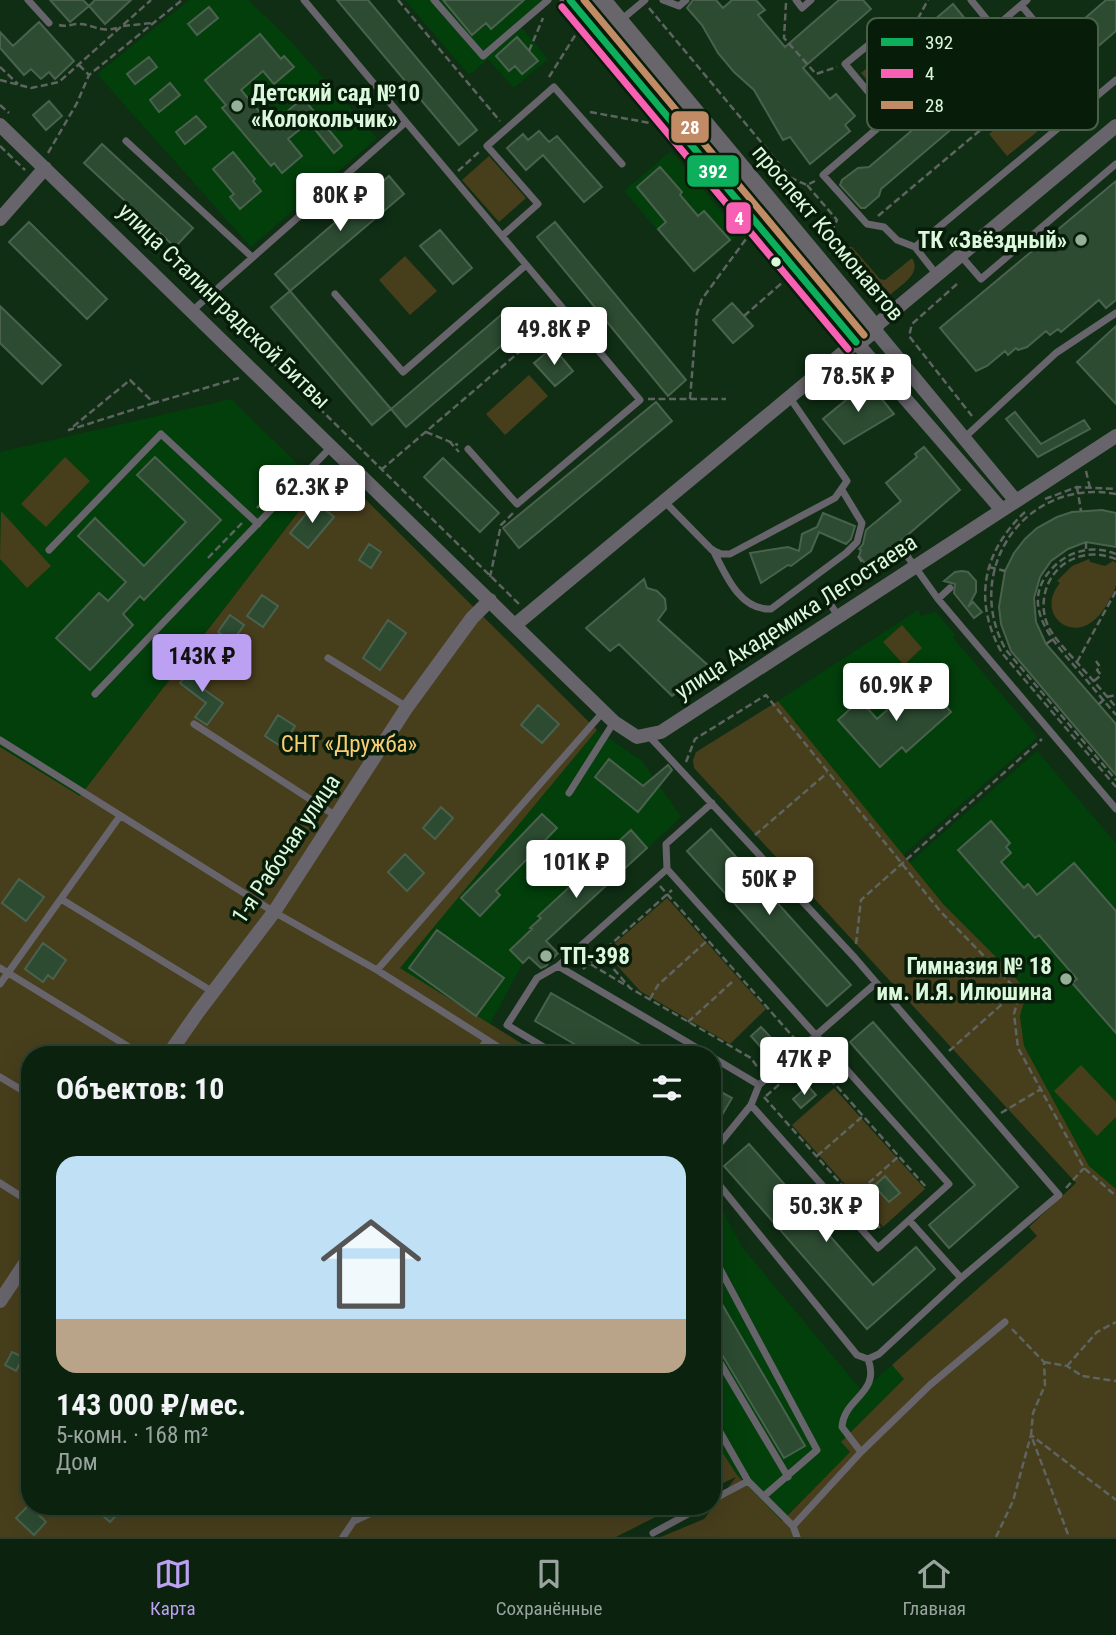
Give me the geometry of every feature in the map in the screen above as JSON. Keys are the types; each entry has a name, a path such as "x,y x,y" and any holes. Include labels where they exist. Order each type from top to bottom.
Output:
{"street":[{"path":"570,0 856,342 1002,510"},
{"name":"проспект Космонавтов","path":"600,0 1016,501"},
{"name":"улица Сталинградской Битвы","path":"0,125 515,625"},
{"path":"649,736 637,737 609,716 515,625 1116,126"},
{"path":"0,219 42,165"},
{"name":"улица Академика Легостаева","path":"649,736 661,732 1116,436"},
{"name":"1-я Рабочая улица","path":"175,1046 274,912 407,707 472,618 490,600"},
{"path":"1,1295 21,1268"}],"lane":[{"path":"28,0 49,23"},
{"path":"304,0 640,400 517,504 468,449"},
{"path":"434,0 483,56 547,0"},
{"path":"663,0 679,6 686,0"},
{"path":"796,0 803,8 811,0"},
{"path":"971,0 986,18"},
{"path":"618,22 644,1"},
{"path":"1006,18 1024,2 1036,18"},
{"path":"867,46 845,64 867,91"},
{"path":"1098,95 1116,80"},
{"path":"502,236 538,204 487,146 554,87 622,164"},
{"path":"192,311 405,122"},
{"path":"876,130 823,175 867,224 884,227 897,240 915,247 937,275"},
{"path":"915,247 1056,130"},
{"path":"127,141 252,257"},
{"path":"960,255 981,279 1116,164"},
{"path":"335,294 402,372 526,265"},
{"path":"964,438 1056,353 1116,313"},
{"path":"712,550 730,554 835,498 847,481 790,398"},
{"path":"49,550 161,434 258,524"},
{"path":"95,694 332,447"},
{"path":"665,502 712,550 739,595 751,606 761,610 771,609 852,548 861,534 862,523 842,490"},
{"path":"838,616 829,602 905,553 938,598 1116,810"},
{"path":"938,598 950,588"},
{"path":"328,658 407,707"},
{"path":"569,793 609,716"},
{"path":"377,970 609,716"},
{"path":"194,724 336,816"},
{"path":"649,736 855,958 1059,1195 961,1278 879,1354 868,1359 857,1355 721,1187"},
{"path":"0,740 274,912 377,970 495,1046"},
{"path":"712,803 666,844 667,869 949,1184 878,1248 752,1107"},
{"path":"0,984 120,816"},
{"path":"542,1046 507,1025 537,978 558,966 667,869"},
{"path":"61,899 214,993"},
{"path":"558,966 694,1046"},
{"path":"0,968 127,1046"},
{"path":"721,1143 752,1107 758,1087 876,983"},
{"path":"483,1046 486,1041"},
{"path":"721,1063 758,1087"},
{"path":"0,1077 21,1090"},
{"path":"0,1183 21,1196"},
{"path":"909,1220 961,1278"},
{"path":"721,1271 817,1450 765,1496"},
{"path":"793,1526 861,1452 930,1385 1004,1322"},
{"path":"861,1452 842,1427 843,1417 871,1380 872,1370 868,1359"},
{"path":"721,1364 788,1477"},
{"path":"721,1434 748,1481 793,1526 796,1537"},
{"path":"721,1495 748,1481"},
{"path":"343,1537 358,1515"},
{"path":"354,1521 367,1515"},
{"path":"653,1533 686,1515"}],"path":[{"path":"0,80 31,88 59,82 151,0"},
{"path":"42,165 77,103 89,75 183,0"},
{"path":"398,0 506,129"},
{"path":"529,51 541,25 547,0"},
{"path":"786,0 784,38 816,74 845,64"},
{"path":"644,1 791,178 807,186 837,220 828,239 833,253"},
{"path":"918,18 927,1"},
{"path":"49,23 66,27 78,24 105,31 154,23"},
{"path":"554,87 549,76 576,34"},
{"path":"79,64 89,75"},
{"path":"0,67 19,85"},
{"path":"856,77 867,77"},
{"path":"573,109 650,124"},
{"path":"867,224 980,130"},
{"path":"452,177 487,146"},
{"path":"807,186 823,175"},
{"path":"690,399 697,313 702,299 746,239"},
{"path":"848,269 862,286 882,301"},
{"path":"744,316 783,282"},
{"path":"957,284 912,324 909,336 979,424"},
{"path":"206,298 528,613"},
{"path":"381,470 566,312"},
{"path":"853,366 866,378"},
{"path":"154,403 130,380 69,430 239,377"},
{"path":"649,399 726,399"},
{"path":"426,432 468,449"},
{"path":"449,441 458,452"},
{"path":"1083,458 1090,489"},
{"path":"1116,491 1090,489 1056,494 1027,511 1005,533 996,547 985,589 987,617 995,641 1116,780"},
{"path":"1078,490 1081,511"},
{"path":"490,577 501,525 513,513"},
{"path":"1086,542 1086,552"},
{"path":"852,548 870,575"},
{"path":"1116,554 1102,550 1086,552 1068,562 1044,583 1044,613 1053,638 1116,715"},
{"path":"1086,552 1116,559"},
{"path":"992,568 1005,571"},
{"path":"1077,662 1116,591"},
{"path":"1046,644 1053,638"},
{"path":"1053,638 1116,707"},
{"path":"1094,681 1101,675 1096,662"},
{"path":"683,772 695,739 766,695 940,911 1018,991 1014,1014 1018,1048 1084,1168 1116,1196"},
{"path":"1099,704 1107,697 1116,695"},
{"path":"1072,729 1116,787"},
{"path":"855,958 861,900 1050,732"},
{"path":"747,841 828,772"},
{"path":"575,976 680,883"},
{"path":"660,886 795,1039"},
{"path":"650,999 657,985 708,940"},
{"path":"572,953 751,1058 758,1068"},
{"path":"600,953 630,988"},
{"path":"688,1022 732,982"},
{"path":"941,1058 1018,991"},
{"path":"752,1107 824,1045"},
{"path":"802,1048 926,1186"},
{"path":"758,1087 880,1228"},
{"path":"992,1118 1041,1089"},
{"path":"817,1156 863,1116"},
{"path":"853,1197 899,1156"},
{"path":"1059,1195 1084,1168"},
{"path":"1004,1322 1044,1362 1067,1366 1082,1376 1116,1381"},
{"path":"1067,1366 1097,1332 1116,1322"},
{"path":"996,1537 1013,1501 1031,1435 1033,1413 1045,1385 1044,1362"},
{"path":"1031,1435 1116,1500"},
{"path":"1031,1435 1069,1537"}],"shaded area":[{"name":"Детский сад №10 «Колокольчик»","path":"189,0 248,0 285,35 377,138 251,247 97,74"},
{"path":"405,0 544,0 520,26 548,59 514,88 488,59 469,75"},
{"path":"671,151 740,234 694,273 624,191"},
{"path":"231,399 319,485 80,796 0,747 0,452"},
{"path":"918,610 921,616 936,612 955,635 953,638 1038,737 902,856 778,701"},
{"path":"597,730 642,761 681,817 523,963 489,1026 400,968"},
{"name":"Гимназия № 18 им. И.Я. Илюшина","path":"1037,751 1116,843 1116,1189 1089,1166 1024,1046 1020,1016 1005,966 944,905 909,863"},
{"path":"721,1208 742,1247 862,1391 892,1365 904,1379 841,1442 850,1452 781,1521 737,1475 721,1450"}],"green space":[{"path":"867,68 867,80 861,73"},
{"path":"994,130 1037,132 1007,156 989,134"},
{"path":"489,156 526,198 499,222 462,180"},
{"path":"847,247 852,247 880,279 885,280 912,258 914,269 909,279 890,295 882,294 868,287 839,256"},
{"path":"405,256 437,291 410,315 379,280"},
{"path":"529,375 548,396 505,435 486,414"},
{"path":"65,457 90,481 46,527 21,504"},
{"name":"СНТ «Дружба»","path":"333,467 597,730 400,968 526,1046 21,1046 21,1515 659,1515 616,1537 0,1537 0,747 80,796"},
{"path":"1,511 51,566 27,588 0,559"},
{"path":"1089,559 1090,562 1105,566 1113,561 1116,563 1116,585 1096,619 1084,626 1073,628 1055,617 1053,595 1060,583 1057,581 1072,566"},
{"path":"902,625 922,648 904,665 883,642"},
{"path":"778,701 944,905 1027,991 1020,1016 1024,1046 1089,1166 1116,1189 1116,1537 661,1537 704,1519 707,1515 721,1515 721,1497 736,1477 721,1484 721,1450 737,1475 782,1521 850,1452 841,1442 904,1379 892,1365 1037,1236 1029,1227 1076,1183 694,768 696,752"},
{"path":"667,898 766,1009 730,1044 640,991 605,952"},
{"path":"1081,1065 1116,1102 1116,1117 1097,1136 1054,1091"},
{"path":"834,1088 925,1189 883,1227 792,1125"}],"building":[{"path":"50,0 83,0 89,6 70,22"},
{"path":"95,0 131,0 105,24 89,6"},
{"path":"337,0 368,0 477,130 459,145"},
{"path":"443,0 524,0 491,29 486,23 472,35"},
{"path":"693,0 716,0 723,8 732,0 756,0 765,10 758,15 785,47 839,0 863,0 871,9 803,68 830,99 836,94 855,116 845,125 850,131 810,164 790,137 783,140 754,90 718,53 702,25 687,8"},
{"path":"1106,0 1116,0 1116,31 1098,46 1098,18 1085,18"},
{"path":"953,4 964,18 936,18"},
{"path":"209,7 218,18 197,35 188,24"},
{"path":"39,22 74,61 55,79 49,72 41,79 31,69 24,75 0,48 0,32 13,46"},
{"path":"260,34 281,59 284,56 294,67 274,84 263,71 241,90 271,125 303,98 342,146 334,153 309,122 288,139 302,156 282,173 274,163 271,166 222,108 226,105 205,80"},
{"path":"517,37 538,61 522,74 515,66 509,71 496,56"},
{"path":"149,57 157,67 135,84 127,74"},
{"path":"170,83 180,95 159,112 150,100"},
{"path":"49,101 62,116 46,130 33,115"},
{"path":"196,116 206,127 185,144 176,132"},
{"path":"912,130 950,130 881,189 879,196 865,208 861,208 840,185 842,180 858,168 869,167"},
{"path":"539,131 549,142 557,136 602,187 584,202 543,155 526,170 507,148 523,134 528,140"},
{"path":"102,144 193,228 175,247 84,163"},
{"path":"233,152 255,179 253,181 261,191 240,209 230,197 234,194 213,169"},
{"path":"660,167 698,216 704,211 730,240 694,271 658,229 666,222 637,187"},
{"path":"389,176 404,194 290,291 275,274"},
{"name":"ТК «Звёздный»","path":"1116,181 1116,300 1106,308 1099,300 1061,332 1058,329 1050,335 1046,331 1027,347 1018,350 1016,348 1008,355 1005,351 987,366 976,371 940,328"},
{"path":"29,222 107,299 87,319 9,242"},
{"path":"555,222 686,380 668,396 537,237"},
{"path":"440,230 472,268 453,284 420,246"},
{"path":"290,291 391,409 372,425 271,307"},
{"path":"732,303 753,326 733,343 713,320"},
{"path":"0,306 61,365 42,384 0,343"},
{"path":"508,309 523,327 406,427 391,409"},
{"path":"1116,326 1116,404 1077,362"},
{"path":"553,347 573,371 555,386 534,363"},
{"path":"868,382 894,414 844,444 823,419"},
{"path":"656,402 672,421 519,548 503,528"},
{"path":"1015,412 1041,444 1084,420 1090,429 1038,457 1006,419"},
{"path":"924,447 960,490 869,568 859,556 866,530 901,501 886,483 917,457 915,454"},
{"path":"155,457 221,520 144,600 140,596 123,614 133,625 90,670 56,638 99,593 108,601 126,582 78,536 95,518 144,566 186,522 137,475"},
{"path":"443,458 499,513 480,532 424,477"},
{"path":"316,502 334,517 308,548 290,533"},
{"path":"1102,510 1116,513 1116,547 1086,542 1068,549 1051,561 1040,577 1034,598 1036,622 1046,644 1116,724 1116,775 1011,651 1001,624 999,607 1005,571 1025,539 1037,528 1057,517 1072,512"},
{"path":"823,513 855,526 851,539 846,544 819,532 811,551 761,583 750,553 788,547 799,551 802,534 817,527"},
{"path":"369,544 381,552 371,568 359,560"},
{"path":"955,572 968,572 976,581 976,592 968,607 973,602 982,612 974,618 954,593 955,584 944,581"},
{"path":"644,579 647,588 657,591 665,599 666,609 658,620 711,668 672,696 619,644 610,651 586,628"},
{"path":"262,595 278,606 263,627 247,616"},
{"path":"230,615 244,625 232,642 218,632"},
{"path":"388,620 406,633 380,670 363,658"},
{"path":"194,665 210,678 202,688 223,703 207,725 195,717 206,703 180,683"},
{"path":"922,679 951,712 906,752 902,747 880,767 838,720 860,700 877,719"},
{"path":"538,705 559,724 542,743 521,725"},
{"path":"278,715 295,726 282,747 265,736"},
{"path":"609,759 643,786 668,765 672,770 638,812 595,777"},
{"path":"441,807 453,818 435,839 423,828"},
{"path":"542,814 557,828 496,891 500,895 480,916 461,898"},
{"path":"991,821 1010,843 1006,847 1011,853 1001,862 1024,888 1028,884 1037,895 1074,863 1116,911 1116,1033 1072,983 1077,979 1039,935 1035,938 958,850"},
{"path":"711,829 851,985 827,1006 687,851"},
{"path":"631,830 647,848 546,941 558,953 546,966 541,968 529,957 523,963 510,950 532,929 530,928 541,918 538,916"},
{"path":"405,854 424,873 407,891 388,872"},
{"path":"19,879 44,897 26,921 2,903"},
{"path":"437,930 504,978 476,1016 409,968"},
{"path":"43,943 66,960 53,979 48,975 43,982 25,969"},
{"path":"551,993 642,1046 578,1046 535,1021"},
{"path":"873,1022 1018,1187 949,1248 929,1225 975,1185 850,1042"},
{"path":"761,1027 776,1043 765,1052 751,1036"},
{"path":"808,1086 816,1095 801,1108 793,1099"},
{"path":"721,1092 732,1098 721,1117"},
{"path":"749,1144 873,1285 916,1247 935,1269 867,1329 724,1166"},
{"path":"885,1176 900,1193 889,1202 874,1186"},
{"path":"721,1302 805,1446 784,1458 721,1353"},
{"path":"12,1352 21,1356 16,1371 5,1365"},
{"path":"21,1513 39,1515 46,1522 34,1535 16,1518"},
{"path":"102,1515 117,1515 110,1522"}],"transit line":[{"name":"392","path":"570,0 856,342"},
{"name":"28","path":"584,0 864,335"},
{"name":"4","path":"562,7 848,349"}],"place":[{"name":"Детский сад №10 «Колокольчик»","path":"237,106"},
{"name":"ТК «Звёздный»","path":"1081,240"},
{"name":"ТП-398","path":"546,956"},
{"name":"Гимназия № 18 им. И.Я. Илюшина","path":"1066,979"}]}
